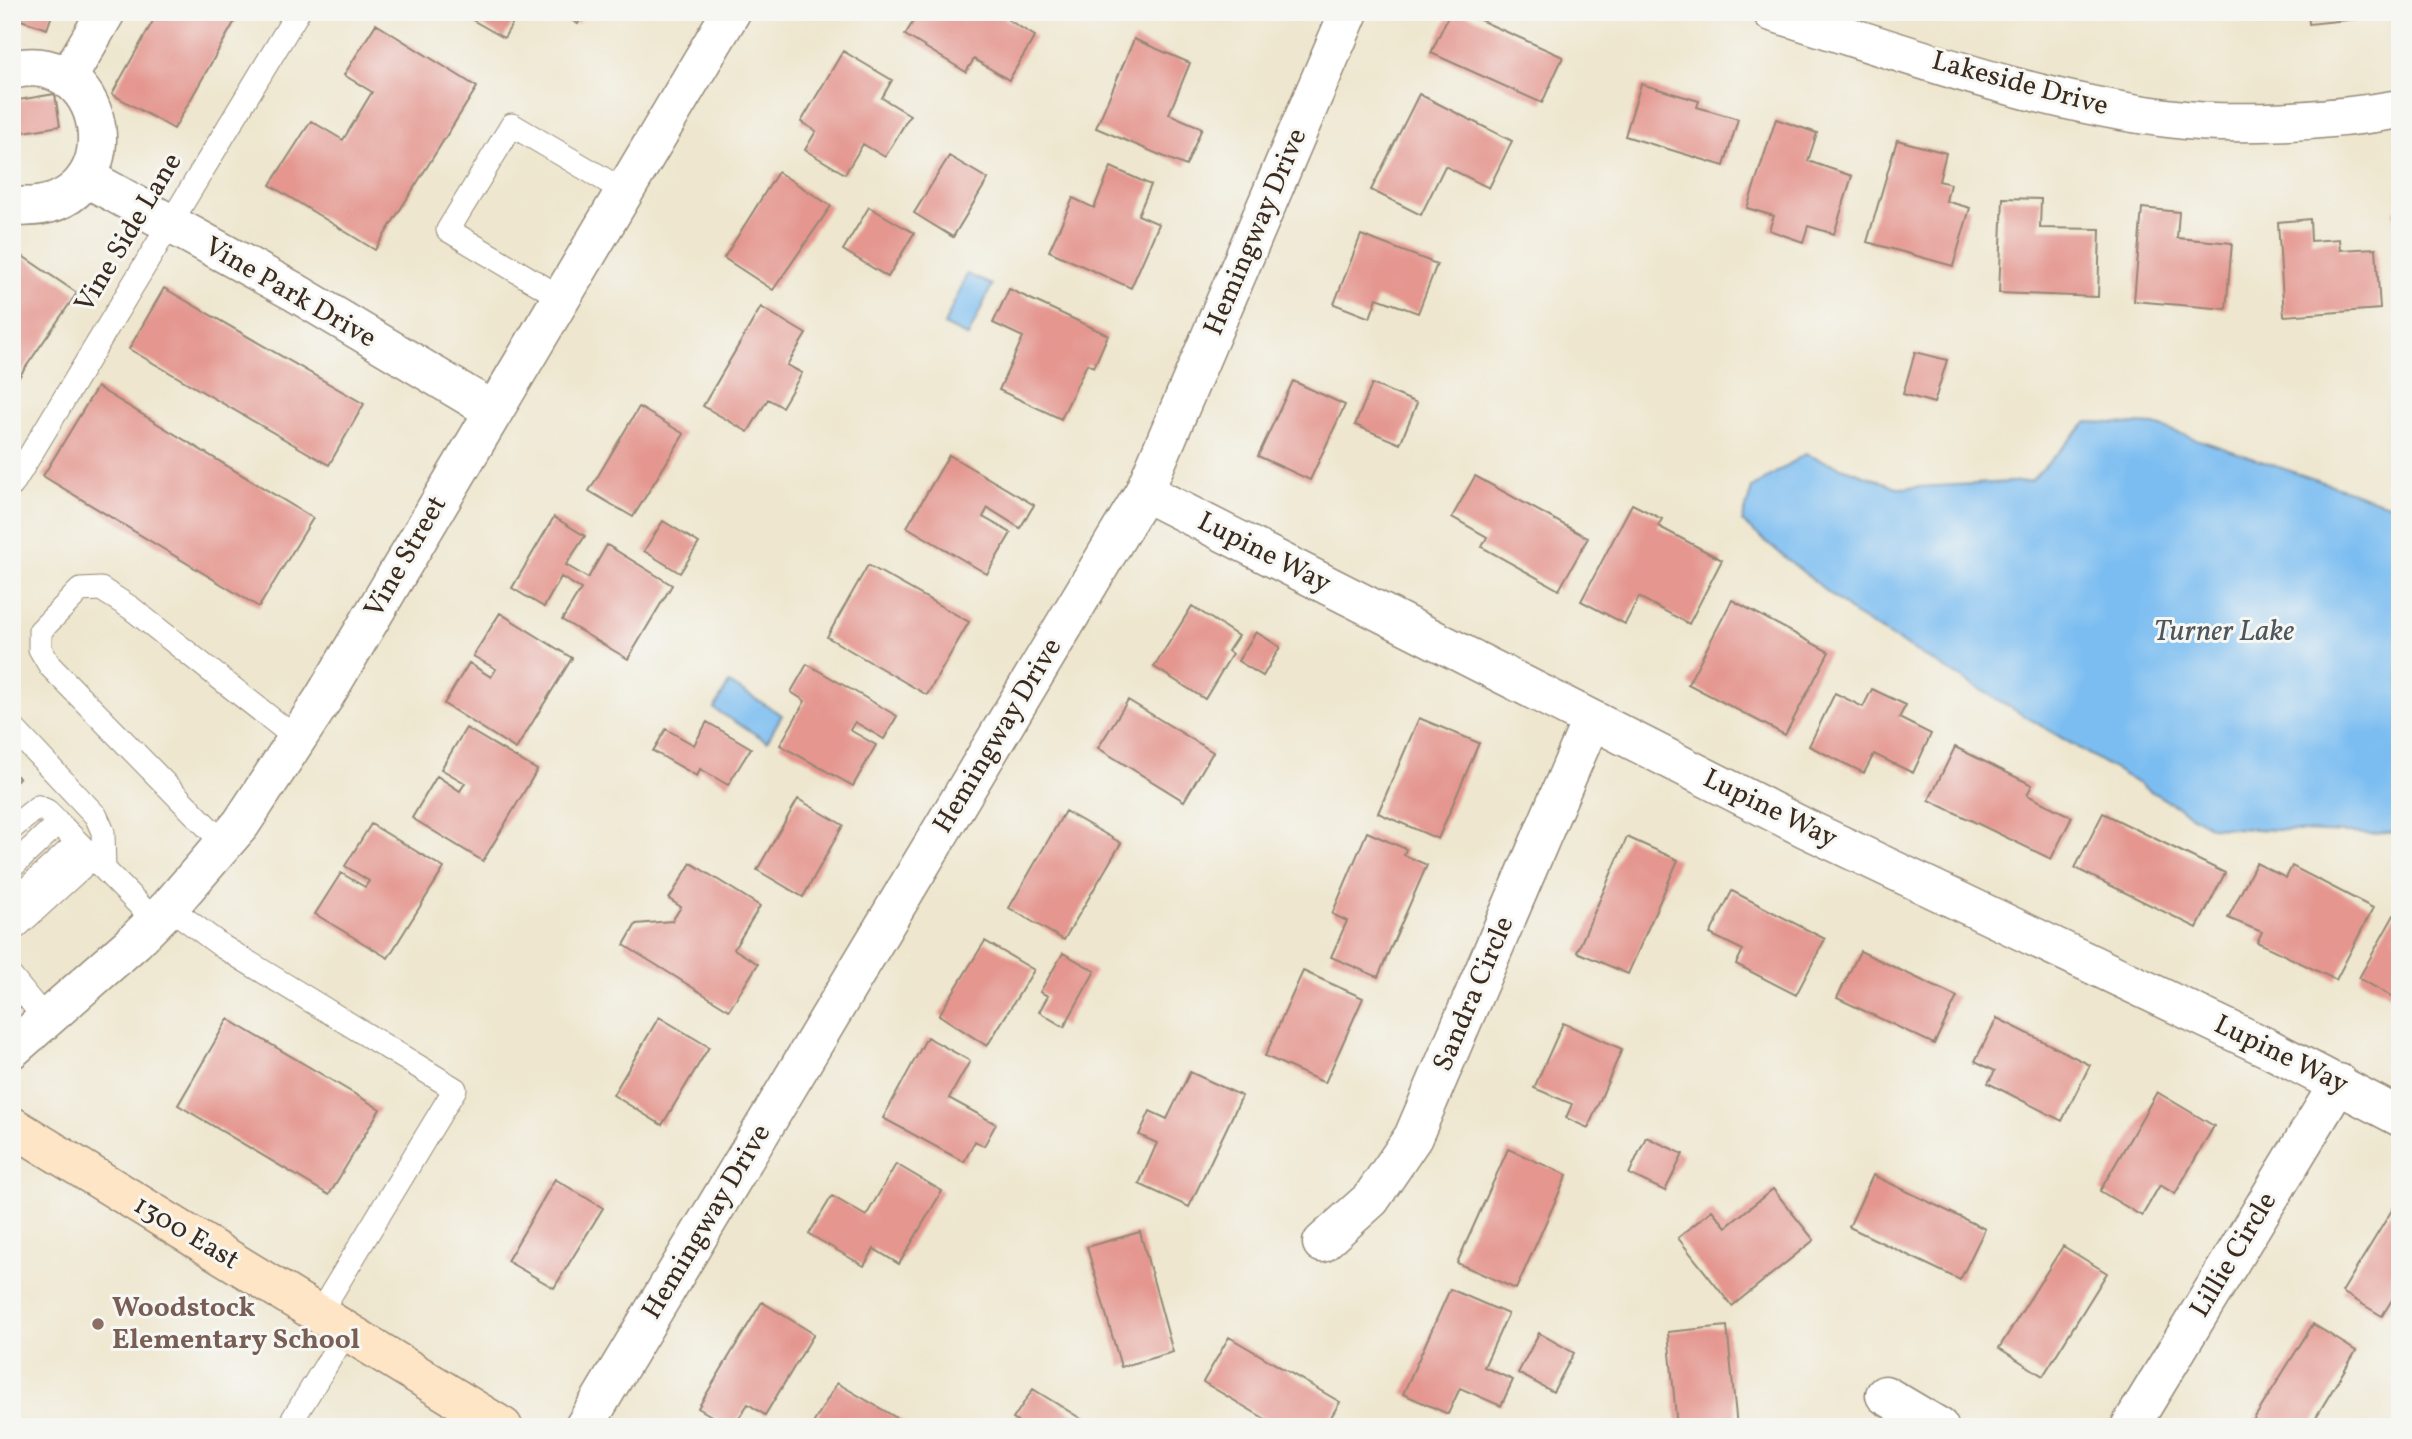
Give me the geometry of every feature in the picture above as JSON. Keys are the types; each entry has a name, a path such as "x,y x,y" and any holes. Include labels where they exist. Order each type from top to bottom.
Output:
{"main road":[{"name":"1300 East","path":"12,1126 503,1427"}],"street":[{"path":"67,79 106,12"},
{"name":"Vine Street","path":"12,1049 162,914 225,845 264,792 732,12"},
{"name":"Hemingway Drive","path":"584,1427 1144,492 1349,12"},
{"name":"Lakeside Drive","path":"1772,12 2061,100 2169,119 2277,121 2400,109"},
{"path":"12,70 45,69 67,79 84,94 97,124 96,157 87,178 72,193 54,204 33,208 12,206"},
{"name":"Vine Park Drive","path":"87,178 293,291 492,410"},
{"name":"Lupine Way","path":"1144,492 1805,828 2339,1083 2400,1117"},
{"name":"Sandra Circle","path":"1322,1243 1371,1199 1413,1138 1591,721"},
{"name":"Lillie Circle","path":"2130,1427 2339,1083"},
{"path":"1885,1395 1939,1427"}],"lane":[{"name":"Vine Side Lane","path":"12,485 298,12"},
{"path":"560,297 448,230 497,148 512,125 624,191"},
{"path":"225,845 50,666 40,649 40,631 80,590 101,589 131,608 297,739"},
{"path":"12,727 96,816 103,831 91,857 12,931"},
{"path":"12,828 38,807 47,811 91,857 162,914 223,947 455,1089 333,1322 288,1427"},
{"path":"12,867 58,823"},
{"path":"20,895 91,857"},
{"path":"12,978 46,1020"}],"water":[{"path":"967,274 992,285 968,337 944,325"},
{"name":"Turner Lake","path":"2087,422 2155,425 2400,508 2400,832 2371,834 2211,827 1857,616 1742,522 1752,488 1805,454 1900,488 2031,481"},
{"path":"729,683 782,715 767,741 714,709"}],"building":[{"path":"12,12 53,12 47,29 12,17"},
{"path":"158,12 240,12 174,129 112,94"},
{"path":"470,12 519,12 504,38 467,17"},
{"path":"558,12 584,12 578,24"},
{"path":"919,12 995,12 1035,36 1009,80 974,59 966,72 905,35"},
{"path":"1240,12 1257,12 1254,18"},
{"path":"1450,12 1462,12 1563,57 1542,103 1431,53"},
{"path":"2170,12 2266,12 2265,22"},
{"path":"2308,12 2355,12 2356,19 2309,24"},
{"path":"376,24 477,87 375,250 270,185 311,121 343,140 372,92 344,75"},
{"path":"1134,39 1190,63 1169,114 1202,128 1186,166 1096,128"},
{"path":"843,51 892,80 882,98 910,115 885,157 863,144 845,174 805,150 816,131 801,122"},
{"path":"1641,84 1699,101 1697,107 1738,119 1724,166 1625,136"},
{"path":"55,94 60,126 12,134 12,101"},
{"path":"1419,94 1512,141 1489,188 1445,166 1421,215 1371,190"},
{"path":"1776,119 1817,133 1808,161 1852,176 1834,234 1808,226 1803,242 1769,230 1774,216 1747,208"},
{"path":"1897,140 1946,153 1939,181 1950,184 1946,201 1970,208 1953,266 1867,242"},
{"path":"949,156 988,179 953,237 914,213"},
{"path":"1111,167 1151,185 1138,215 1159,224 1131,288 1049,251 1073,198 1094,208"},
{"path":"778,172 831,206 773,290 724,258"},
{"path":"2003,198 2041,199 2040,228 2100,229 2098,297 1999,293"},
{"path":"869,207 914,233 888,277 843,250"},
{"path":"2142,208 2179,212 2177,238 2232,243 2226,309 2134,301"},
{"path":"2394,210 2400,210 2400,241 2398,241"},
{"path":"2310,219 2311,241 2339,239 2340,250 2376,248 2380,309 2284,316 2278,222"},
{"path":"1361,235 1437,264 1418,313 1377,298 1370,318 1334,304"},
{"path":"21,255 77,293 12,387 12,268"},
{"path":"164,288 364,404 329,465 129,349"},
{"path":"1009,289 1108,335 1094,367 1087,364 1061,419 999,390 1023,337 993,323"},
{"path":"761,307 806,334 787,365 802,373 782,407 768,399 748,432 703,406"},
{"path":"1915,352 1947,360 1934,403 1903,394"},
{"path":"1293,381 1345,405 1310,480 1258,456"},
{"path":"1372,384 1417,403 1400,444 1355,425"},
{"path":"97,387 313,518 259,607 43,476"},
{"path":"639,407 684,434 633,517 589,491"},
{"path":"949,455 1034,505 1020,528 988,508 983,517 1011,533 987,574 907,527"},
{"path":"1475,476 1588,538 1559,590 1482,547 1487,537 1452,517"},
{"path":"1632,504 1662,519 1658,526 1722,560 1689,624 1639,597 1625,624 1581,601"},
{"path":"554,517 585,536 566,565 588,578 607,545 672,585 628,659 562,620 581,589 561,577 544,607 512,588"},
{"path":"663,521 699,543 680,573 644,551"},
{"path":"868,565 969,622 927,695 827,637"},
{"path":"1732,600 1829,652 1785,735 1688,684"},
{"path":"1192,606 1238,636 1228,651 1232,654 1205,699 1154,667"},
{"path":"500,613 572,658 516,749 444,704 469,663 491,677 496,669 473,656"},
{"path":"1256,632 1280,647 1263,676 1238,661"},
{"path":"807,664 897,716 884,739 855,722 850,730 876,745 853,786 780,745 805,701 791,692"},
{"path":"1872,689 1906,705 1899,718 1931,734 1913,773 1874,754 1864,773 1809,746 1835,693 1863,707"},
{"path":"1128,700 1213,752 1184,801 1098,748"},
{"path":"1419,718 1479,743 1438,839 1378,813"},
{"path":"707,722 751,748 728,785 700,769 697,776 653,751 666,729 694,745"},
{"path":"466,728 537,770 483,861 412,818 437,776 460,791 465,783 441,769"},
{"path":"1955,747 2032,785 2027,795 2072,817 2051,859 1929,800"},
{"path":"12,771 19,778 12,785"},
{"path":"798,799 843,825 803,897 757,870"},
{"path":"1065,811 1121,843 1064,940 1009,908"},
{"path":"2103,813 2225,873 2197,928 2075,868"},
{"path":"371,824 444,868 388,958 315,914 341,873 365,887 369,881 345,866"},
{"path":"1367,832 1406,849 1404,855 1427,865 1378,977 1331,957 1347,921 1332,914"},
{"path":"1627,837 1678,860 1628,974 1577,952"},
{"path":"691,863 760,906 734,949 758,964 729,1010 624,945 636,924 672,921 681,907 669,899"},
{"path":"2256,863 2286,878 2292,866 2373,908 2336,980 2257,942 2262,932 2228,918"},
{"path":"1732,891 1825,939 1796,995 1736,964 1743,950 1710,934"},
{"path":"2394,915 2400,918 2400,1001 2359,978"},
{"path":"985,941 1034,970 987,1046 939,1015"},
{"path":"1860,951 1957,997 1934,1044 1837,998"},
{"path":"1063,953 1095,971 1064,1027 1039,1012 1048,996 1040,992"},
{"path":"1303,971 1363,998 1325,1083 1265,1056"},
{"path":"659,1017 709,1047 662,1125 613,1095"},
{"path":"1997,1018 2090,1065 2062,1121 1988,1083 1995,1071 1975,1061"},
{"path":"228,1019 380,1109 329,1195 178,1105"},
{"path":"1563,1023 1622,1049 1588,1128 1566,1118 1572,1104 1534,1088"},
{"path":"927,1037 970,1061 949,1098 996,1124 984,1146 975,1141 964,1162 883,1118"},
{"path":"1190,1072 1242,1096 1189,1207 1139,1184 1157,1143 1139,1135 1150,1111 1167,1119"},
{"path":"2157,1092 2214,1126 2175,1194 2160,1185 2142,1216 2100,1191"},
{"path":"1646,1137 1683,1154 1665,1191 1629,1174"},
{"path":"1508,1149 1567,1175 1516,1289 1457,1263"},
{"path":"896,1164 942,1191 899,1264 874,1249 864,1266 809,1234 832,1196 866,1216"},
{"path":"1873,1175 1985,1229 1960,1280 1849,1227"},
{"path":"555,1179 603,1208 554,1288 507,1261"},
{"path":"1773,1189 1814,1240 1732,1306 1678,1238 1712,1210 1726,1227"},
{"path":"2395,1205 2400,1208 2400,1287 2382,1316 2342,1292"},
{"path":"1140,1232 1173,1352 1121,1367 1087,1247"},
{"path":"2063,1246 2107,1273 2043,1376 1999,1348"},
{"path":"1450,1289 1508,1314 1484,1367 1513,1380 1501,1406 1460,1388 1448,1414 1403,1394"},
{"path":"762,1302 814,1334 765,1415 748,1404 733,1427 730,1427 698,1408"},
{"path":"2313,1324 2356,1351 2310,1427 2249,1427"},
{"path":"1727,1326 1737,1427 1677,1427 1668,1332"},
{"path":"1539,1333 1574,1353 1553,1392 1518,1373"},
{"path":"1229,1337 1340,1402 1325,1427 1279,1427 1203,1382"},
{"path":"837,1383 912,1427 811,1427"},
{"path":"1033,1389 1083,1420 1079,1427 1025,1427 1013,1419"}],"place":[{"name":"Woodstock Elementary School","path":"98,1324"}]}
